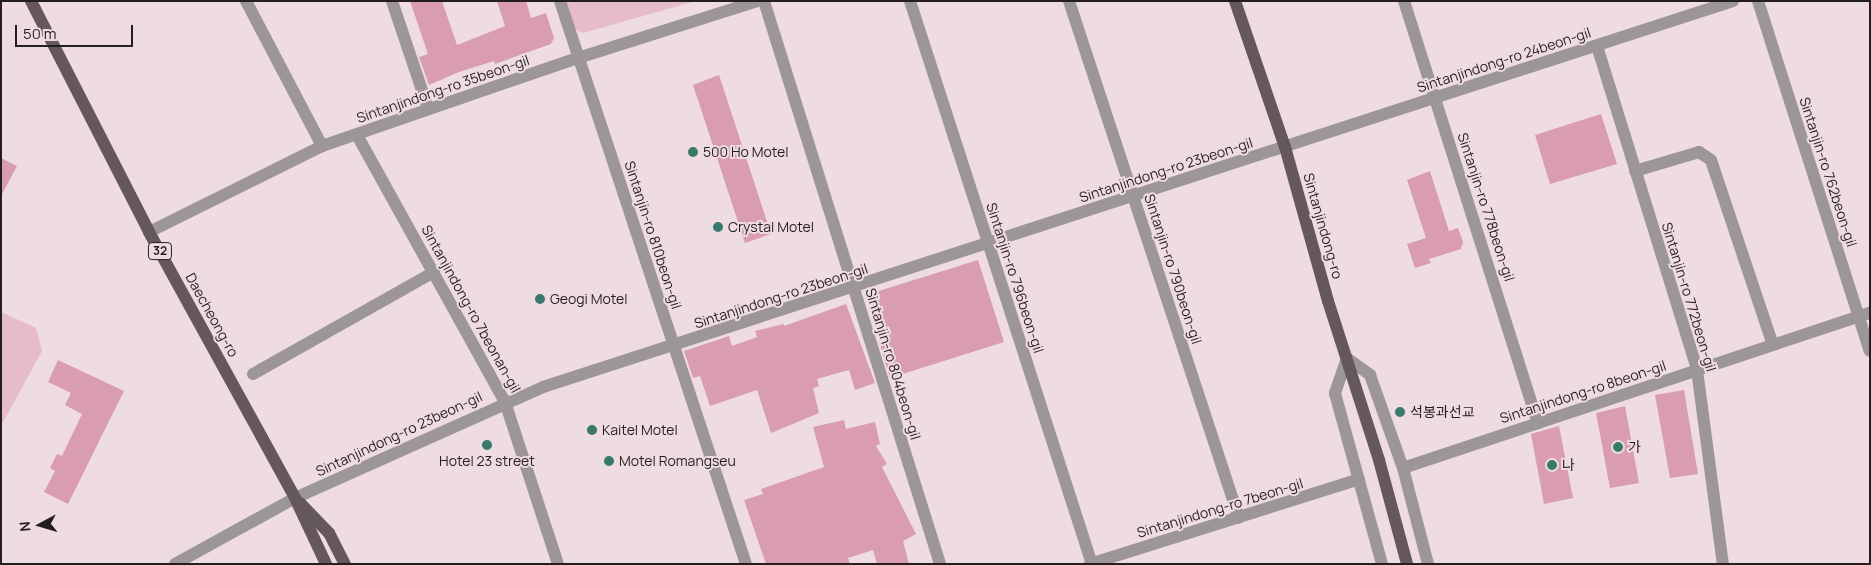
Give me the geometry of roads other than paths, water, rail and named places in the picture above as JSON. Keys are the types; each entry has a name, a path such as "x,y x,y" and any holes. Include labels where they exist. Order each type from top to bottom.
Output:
{"main road":[{"name":"Daecheong-ro","path":"31,1 149,232 295,498 326,564"},
{"name":"Sintanjindong-ro","path":"1235,1 1285,147 1379,460 1407,564"},
{"name":"32","path":"295,498 329,533 346,564"}],"street":[{"path":"246,1 322,146"},
{"path":"392,1 428,108"},
{"name":"Sintanjin-ro 810beon-gil","path":"560,1 746,564"},
{"name":"Sintanjindong-ro 35beon-gil","path":"149,232 322,146 578,58 758,1"},
{"name":"Sintanjin-ro 804beon-gil","path":"764,1 940,564"},
{"name":"Sintanjin-ro 796beon-gil","path":"910,1 1091,564"},
{"name":"Sintanjin-ro 790beon-gil","path":"1069,1 1239,518"},
{"name":"Sintanjin-ro 778beon-gil","path":"1404,1 1538,423"},
{"name":"Sintanjindong-ro 24beon-gil","path":"1285,147 1733,1"},
{"name":"Sintanjin-ro 762beon-gil","path":"1758,1 1864,315 1870,351"},
{"name":"Sintanjin-ro 772beon-gil","path":"1596,46 1697,370 1723,564"},
{"name":"Sintanjindong-ro 7beonan-gil","path":"357,135 505,402 558,564"},
{"name":"Sintanjindong-ro 23beon-gil","path":"175,564 295,498 505,402 543,387 674,347 1285,147"},
{"path":"1635,172 1699,152 1711,160 1773,345"},
{"path":"253,374 434,272"},
{"name":"Sintanjindong-ro 8beon-gil","path":"1403,468 1864,315"},
{"path":"1382,564 1335,393 1347,358 1370,375 1403,468 1428,564"},
{"name":"Sintanjindong-ro 7beon-gil","path":"1091,564 1359,479"}],"place":[{"name":"500 Ho Motel","path":"693,152"},
{"name":"Crystal Motel","path":"718,227"},
{"name":"Geogi Motel","path":"540,299"},
{"name":"석봉과선교","path":"1400,412"},
{"name":"Kaitel Motel","path":"592,430"},
{"name":"Hotel 23 street","path":"487,445"},
{"name":"가","path":"1618,447"},
{"name":"Motel Romangseu","path":"609,461"},
{"name":"나","path":"1552,465"}]}
